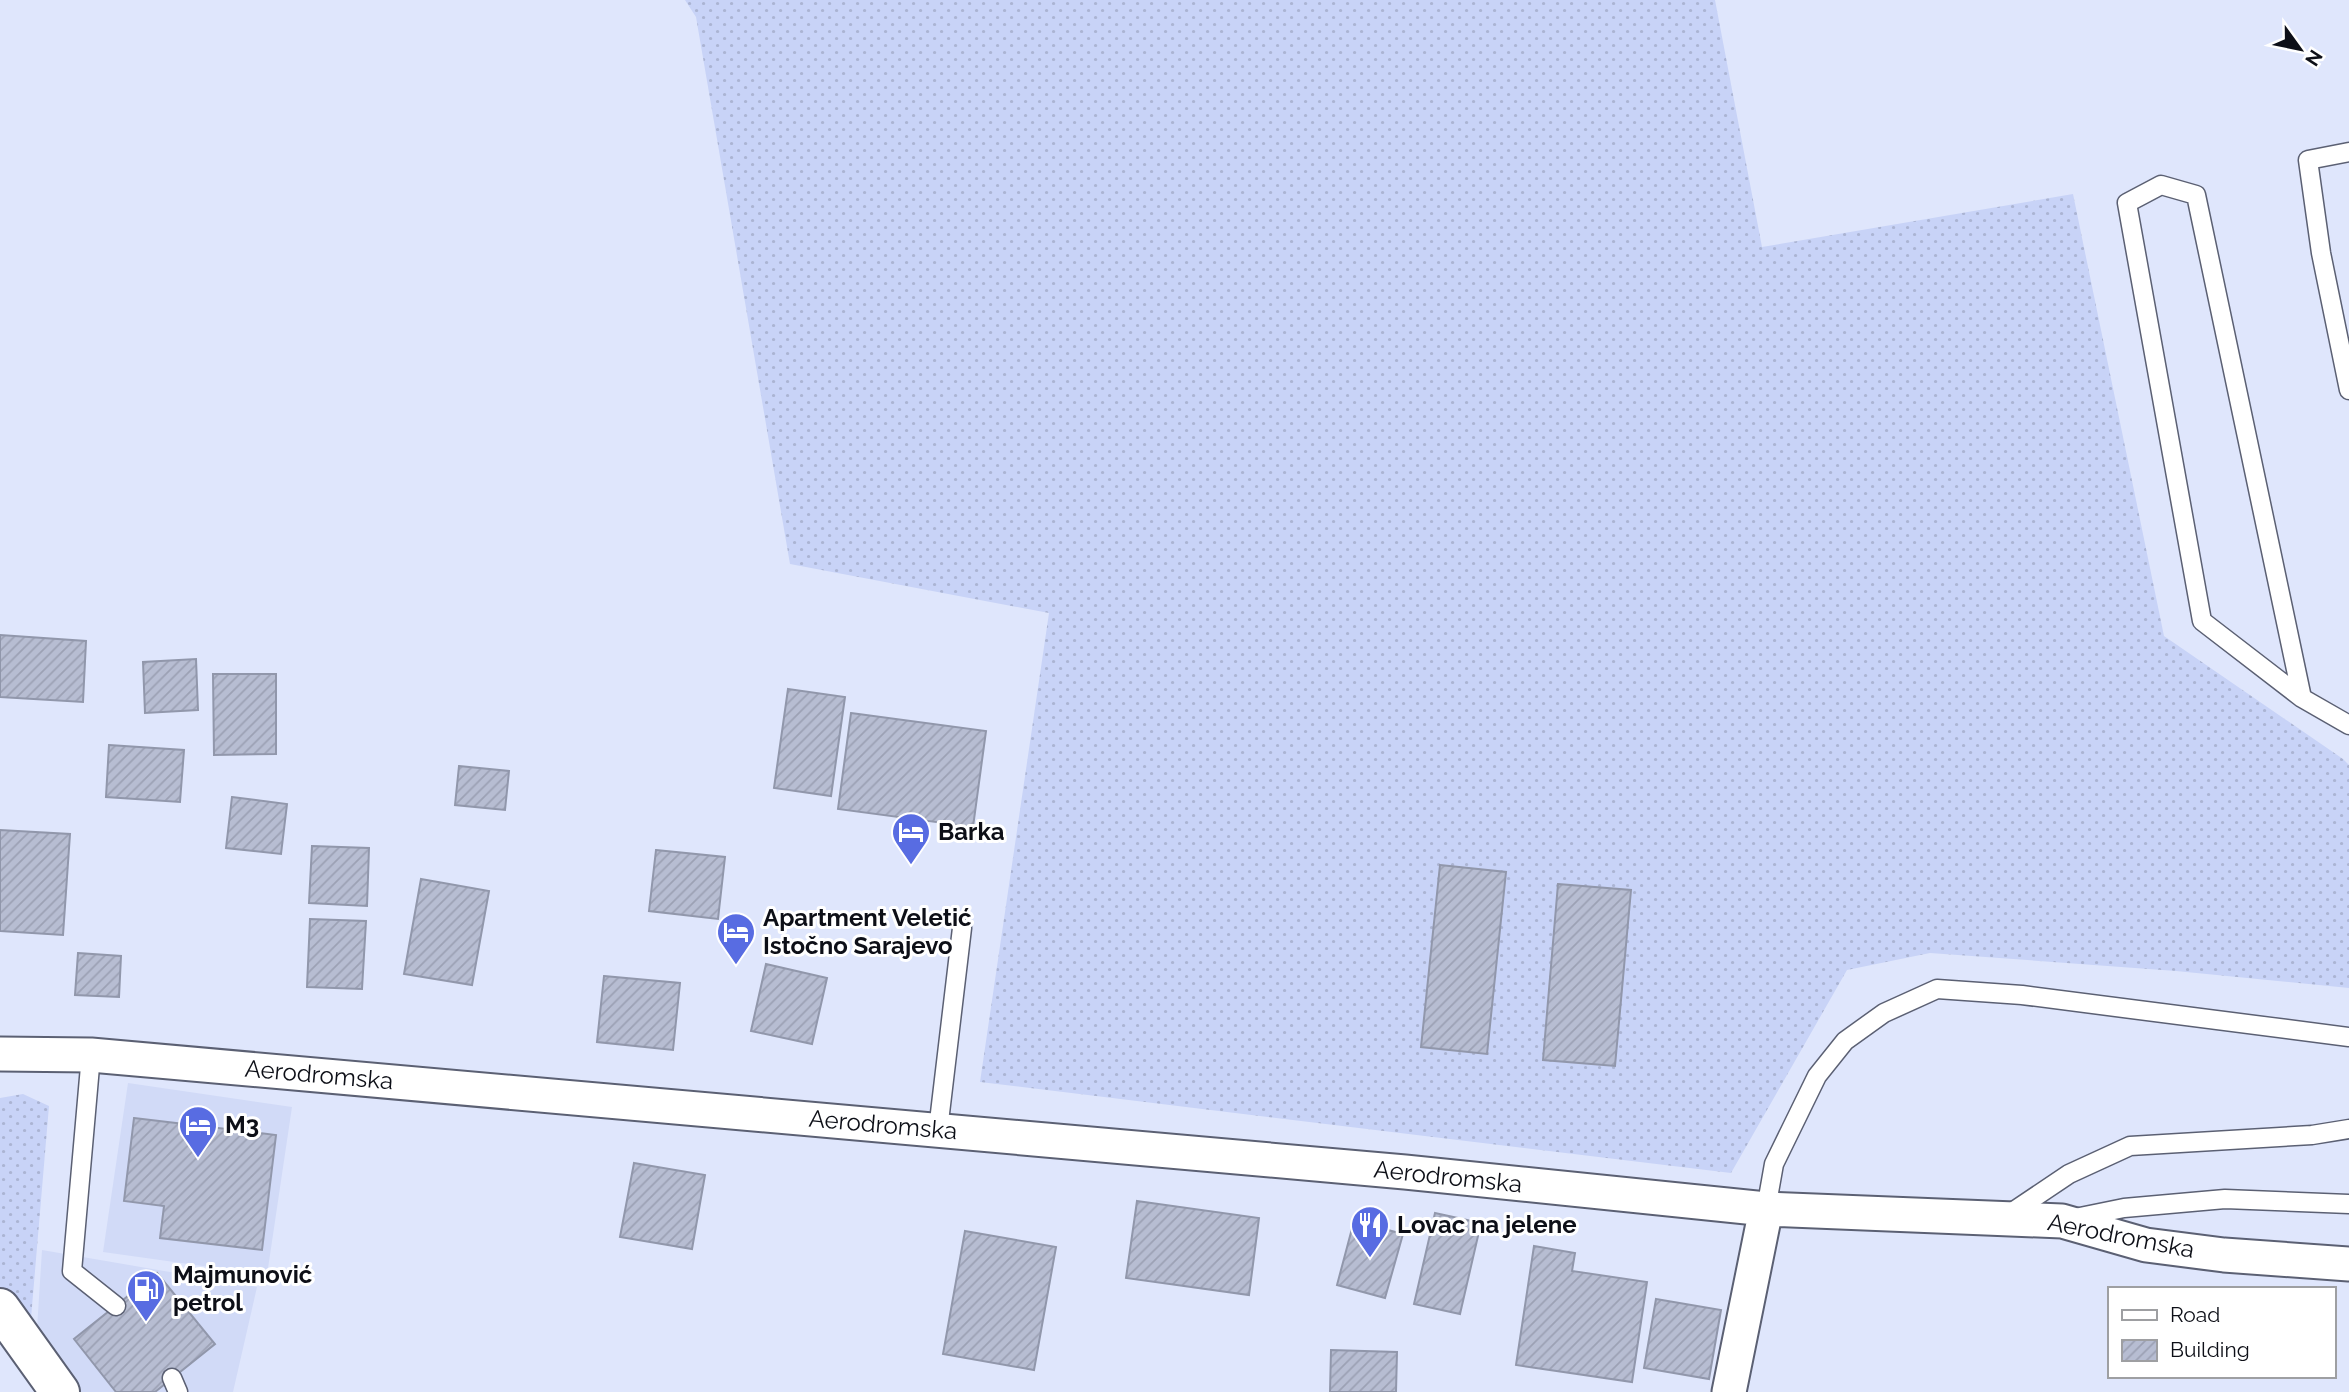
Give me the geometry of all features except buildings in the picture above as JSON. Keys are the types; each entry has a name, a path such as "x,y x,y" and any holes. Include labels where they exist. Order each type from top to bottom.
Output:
{"main road":[{"path":"0,1308 60,1392"}],"street":[{"name":"Aerodromska","path":"0,1054 92,1055 1405,1172 1766,1209 2062,1221 2146,1245 2224,1255 2349,1264"},
{"path":"1729,1392 1766,1209"}],"lane":[{"path":"2349,152 2308,160 2321,253 2349,390"},
{"path":"2302,698 2196,195 2161,185 2127,203 2202,621 2302,698 2349,725"},
{"path":"937,1130 962,928"},
{"path":"1766,1209 1774,1164 1817,1076 1845,1041 1884,1013 1937,989 2022,995 2349,1037"},
{"path":"92,1055 72,1271 116,1306"},
{"path":"2001,1219 2069,1174 2130,1146 2312,1135 2349,1129"},
{"path":"2062,1221 2124,1208 2225,1199 2349,1205"}],"shaded area":[{"path":"685,0 1715,0 1762,247 2073,194 2164,636 2349,765 2349,988 2176,971 1930,953 1847,970 1731,1173 980,1082 1049,613 790,564 696,17"},
{"path":"128,1083 292,1107 267,1275 103,1252"},
{"path":"23,1094 49,1106 30,1330 0,1287 0,1098"},
{"path":"42,1250 257,1287 233,1392 81,1392 37,1329"}],"place":[{"name":"Barka","path":"911,866"},
{"name":"Apartment Veletić Istočno Sarajevo","path":"736,966"},
{"name":"M3","path":"198,1159"},
{"name":"Lovac na jelene","path":"1370,1259"},
{"name":"Majmunović petrol","path":"146,1323"}]}
